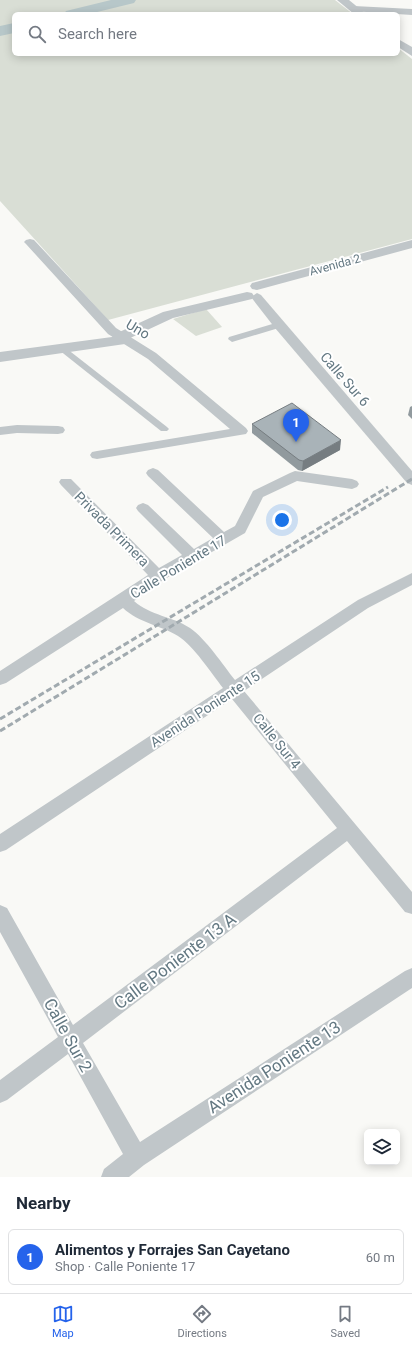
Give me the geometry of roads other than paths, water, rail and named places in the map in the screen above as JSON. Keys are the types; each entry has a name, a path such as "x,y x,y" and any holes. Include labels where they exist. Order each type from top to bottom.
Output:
{"street":[{"path":"342,0 358,12 412,12"},
{"path":"400,44 412,53"},
{"name":"Uno","path":"30,242 116,334 152,356 241,430 97,455"},
{"name":"Avenida 2","path":"116,334 168,315 412,244"},
{"name":"Calle Sur 6","path":"251,292 412,480"},
{"path":"232,339 279,325"},
{"path":"0,349 116,334 120,341 0,357"},
{"path":"62,348 164,429"},
{"path":"0,431 17,429 58,430"},
{"path":"153,473 223,539"},
{"name":"Calle Poniente 17","path":"0,679 124,600 158,576 240,529 258,494 295,476 352,484"},
{"name":"Privada Primera","path":"66,482 158,576"},
{"path":"143,508 193,557"},
{"name":"Avenida Poniente 15","path":"0,844 363,604 412,578"},
{"name":"Calle Sur 4","path":"124,600 138,613 184,632 193,640 235,689 412,906"},
{"name":"Calle Poniente 13 A","path":"0,1093 349,829"},
{"name":"Calle Sur 2","path":"0,914 136,1157"},
{"name":"Avenida Poniente 13","path":"112,1177 136,1157 412,977"}],"waterway":[{"path":"79,12 129,0"},
{"path":"0,31 12,28"}],"railway":[{"path":"0,731 412,479"},
{"path":"0,719 388,487"}],"place":[{"name":"Alimentos y Forrajes San Cayetano","path":"296,442"}]}
